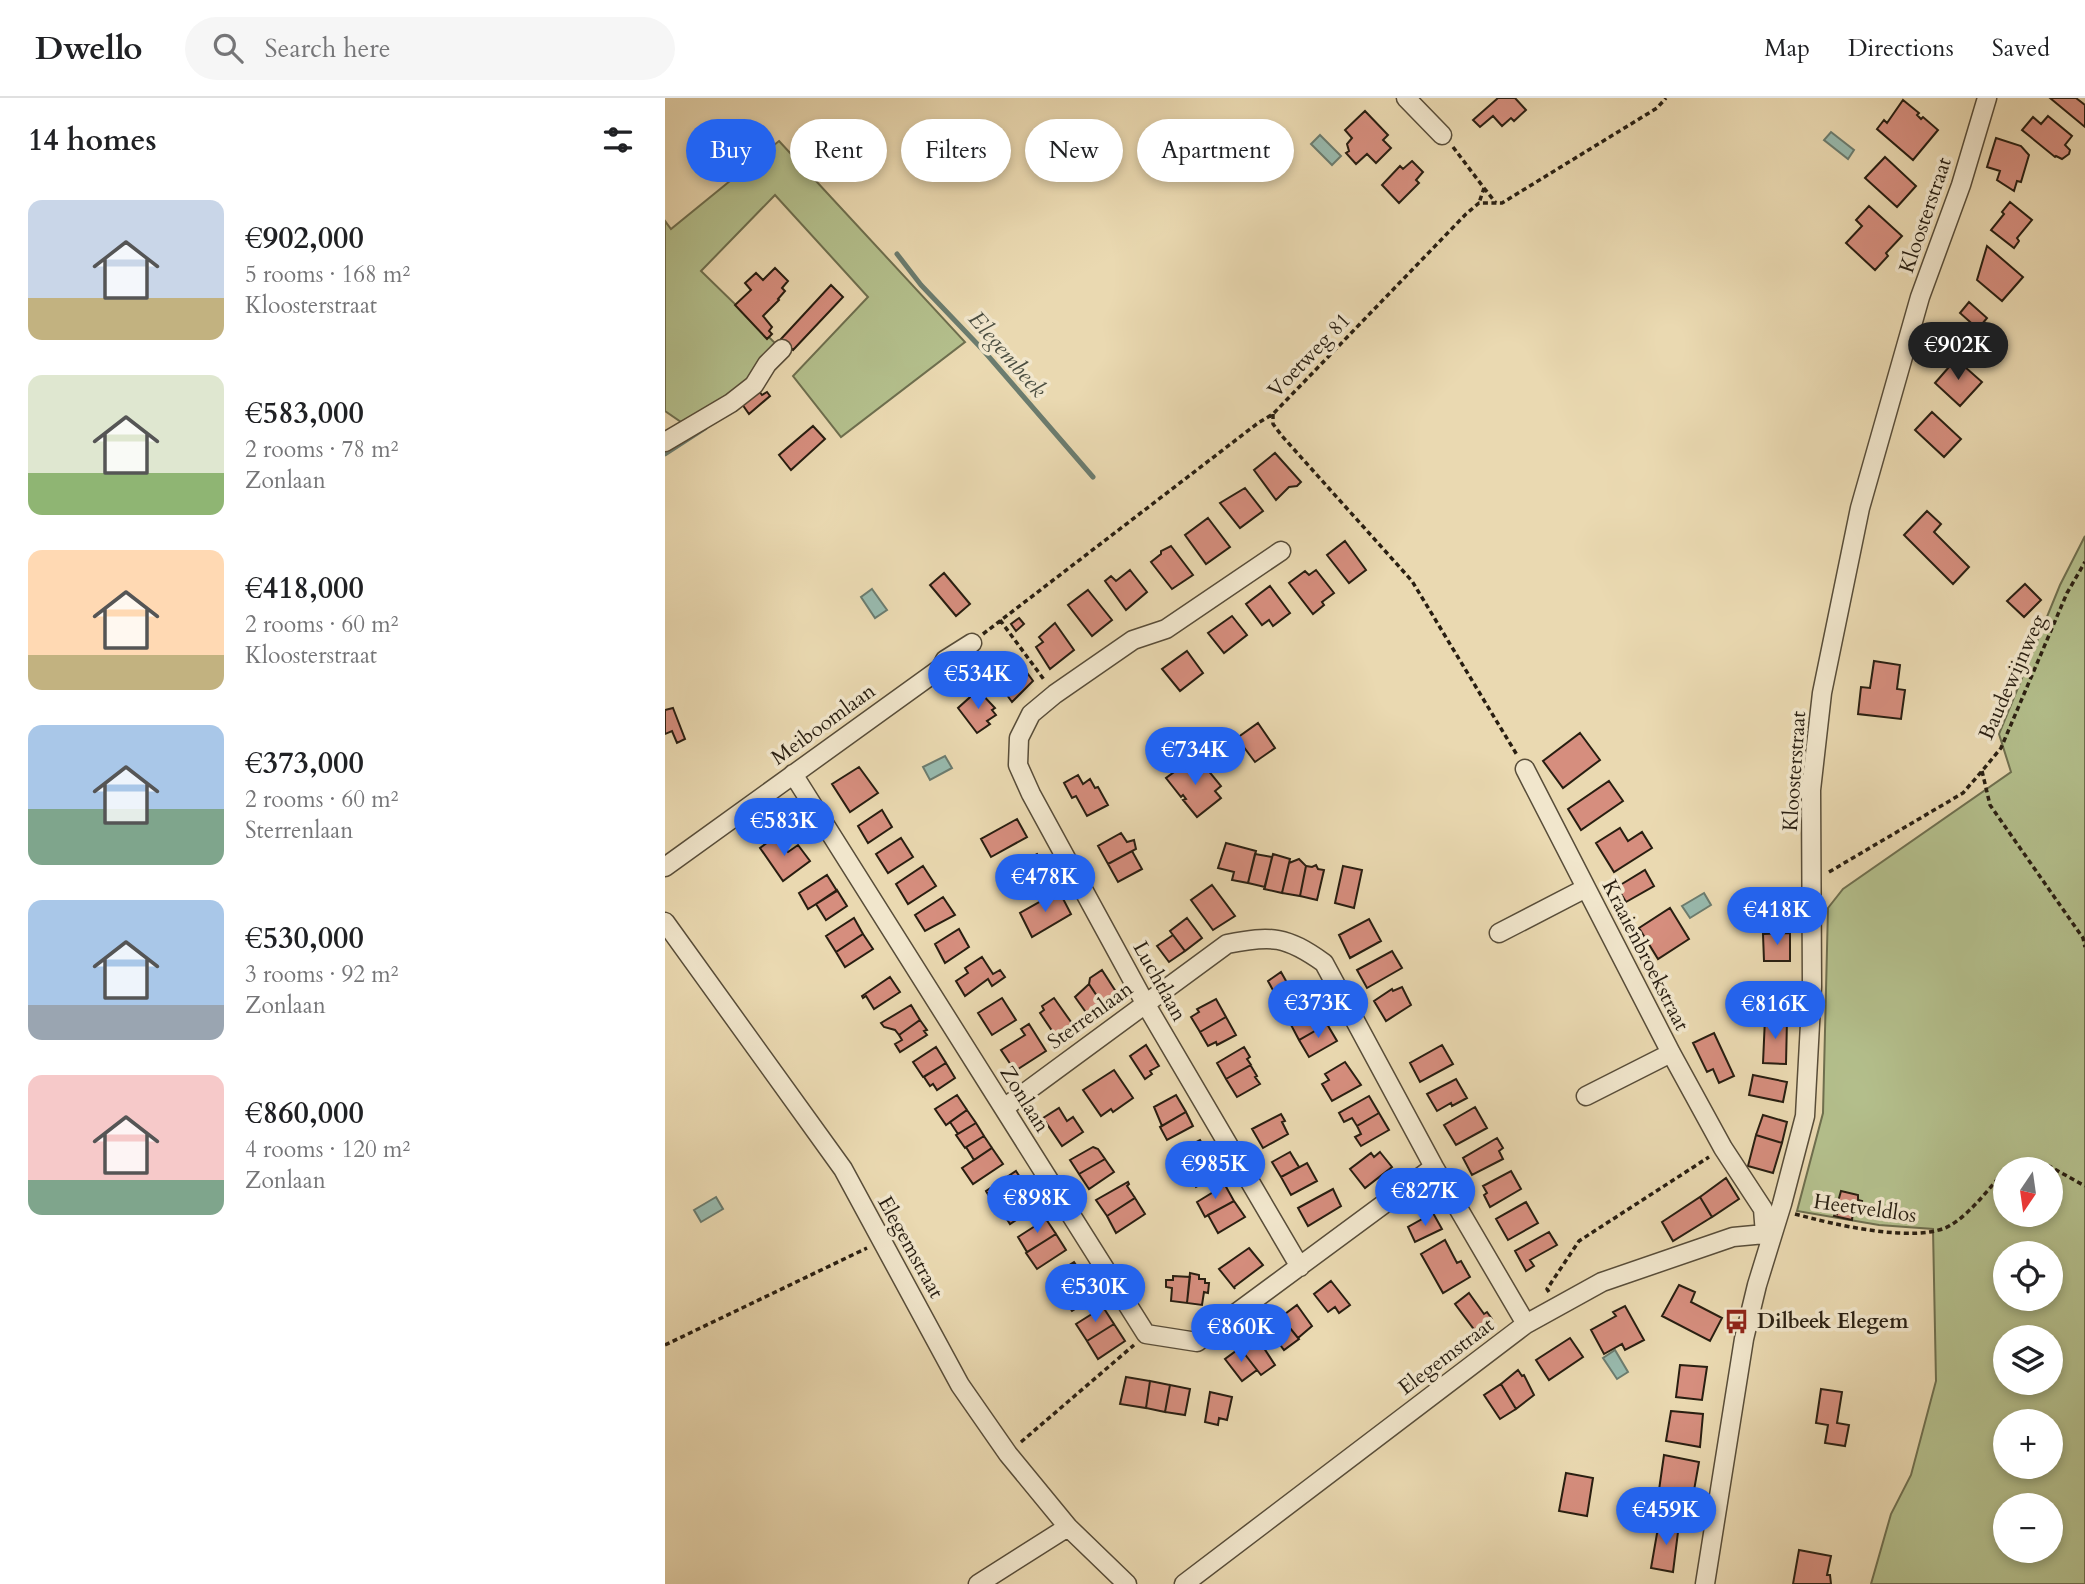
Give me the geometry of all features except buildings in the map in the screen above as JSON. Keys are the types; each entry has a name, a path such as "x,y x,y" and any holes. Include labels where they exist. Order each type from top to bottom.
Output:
{"street":[{"path":"1406,98 1442,135"},
{"name":"Kloosterstraat","path":"1705,1584 1744,1339 1768,1236 1782,1204 1805,1116 1811,987 1811,790 1822,693 1860,508 1920,297 1961,186 1987,98"},
{"path":"665,442 731,403 754,385 767,363 782,349"},
{"name":"Luchtlaan","path":"1281,551 1167,629 1133,640 1055,694 1031,714 1019,738 1018,765 1031,794 1146,1003 1300,1267"},
{"name":"Meiboomlaan","path":"665,867 941,668 945,660 972,643"},
{"name":"Kraaienbroekstraat","path":"1525,769 1671,1053 1723,1148 1763,1209 1768,1236"},
{"name":"Zonlaan","path":"793,774 1146,1334"},
{"path":"1499,933 1586,888"},
{"name":"Elegemstraat","path":"665,922 843,1170 960,1385 1007,1454 1067,1527 1127,1584"},
{"name":"Sterrenlaan","path":"1004,1108 1227,944 1260,937 1298,944 1324,963 1434,1167 1526,1324"},
{"path":"1586,1096 1671,1053"},
{"path":"1146,1334 1197,1342 1434,1167"},
{"name":"Elegemstraat","path":"1184,1584 1526,1324 1602,1282 1733,1237 1768,1236"},
{"path":"978,1584 1067,1527"}],"path":[{"path":"1484,188 1479,203 1501,203 1657,107 1666,98"},
{"path":"1442,135 1496,203"},
{"name":"Voetweg 81","path":"972,643 1273,414 1479,203"},
{"path":"1273,414 1273,424 1282,436 1412,581 1525,769"},
{"name":"Baudewijnweg","path":"1812,883 1963,793 1982,771 2001,748 2067,593 2085,562"},
{"path":"1000,620 1055,694"},
{"path":"1982,771 1990,806 2083,938 2085,947"},
{"path":"1560,1304 1547,1289 1579,1241 1723,1148"},
{"name":"Heetveldlos","path":"2063,1174 2085,1186"},
{"name":"Heetveldlos","path":"1792,1210 1833,1224 1912,1233 1934,1232 1950,1226 1969,1211 1993,1185"},
{"path":"665,1345 881,1241"},
{"path":"1007,1454 1146,1334"}],"green space":[{"path":"779,141 790,153 790,182 817,182 965,342 841,437 793,376 868,297 775,195 701,271 776,344 748,380 727,397 684,424 665,411 665,221 671,229 729,182 776,182 776,143"},
{"path":"2085,536 2085,1584 1871,1584 1891,1514 1911,1475 1936,1381 1933,1229 1879,1225 1797,1211 1823,1113 1828,908 1843,889 2011,772 1999,734 2060,585"}],"water":[{"path":"1831,132 1854,150 1848,159 1824,140"},
{"path":"1320,135 1341,156 1332,165 1311,144"},
{"path":"872,589 887,610 875,618 861,597"},
{"path":"945,756 952,768 930,780 923,767"},
{"path":"1704,893 1711,905 1690,918 1682,906"},
{"path":"716,1197 723,1209 701,1222 694,1210"},
{"path":"1615,1350 1628,1372 1617,1379 1603,1358"}],"waterway":[{"name":"Elegembeek","path":"897,254 921,285 983,350 1093,477"},
{"name":"Elegembeek","path":"665,454 705,428"}],"place":[{"name":"Dilbeek Elegem","path":"1737,1321"}]}
